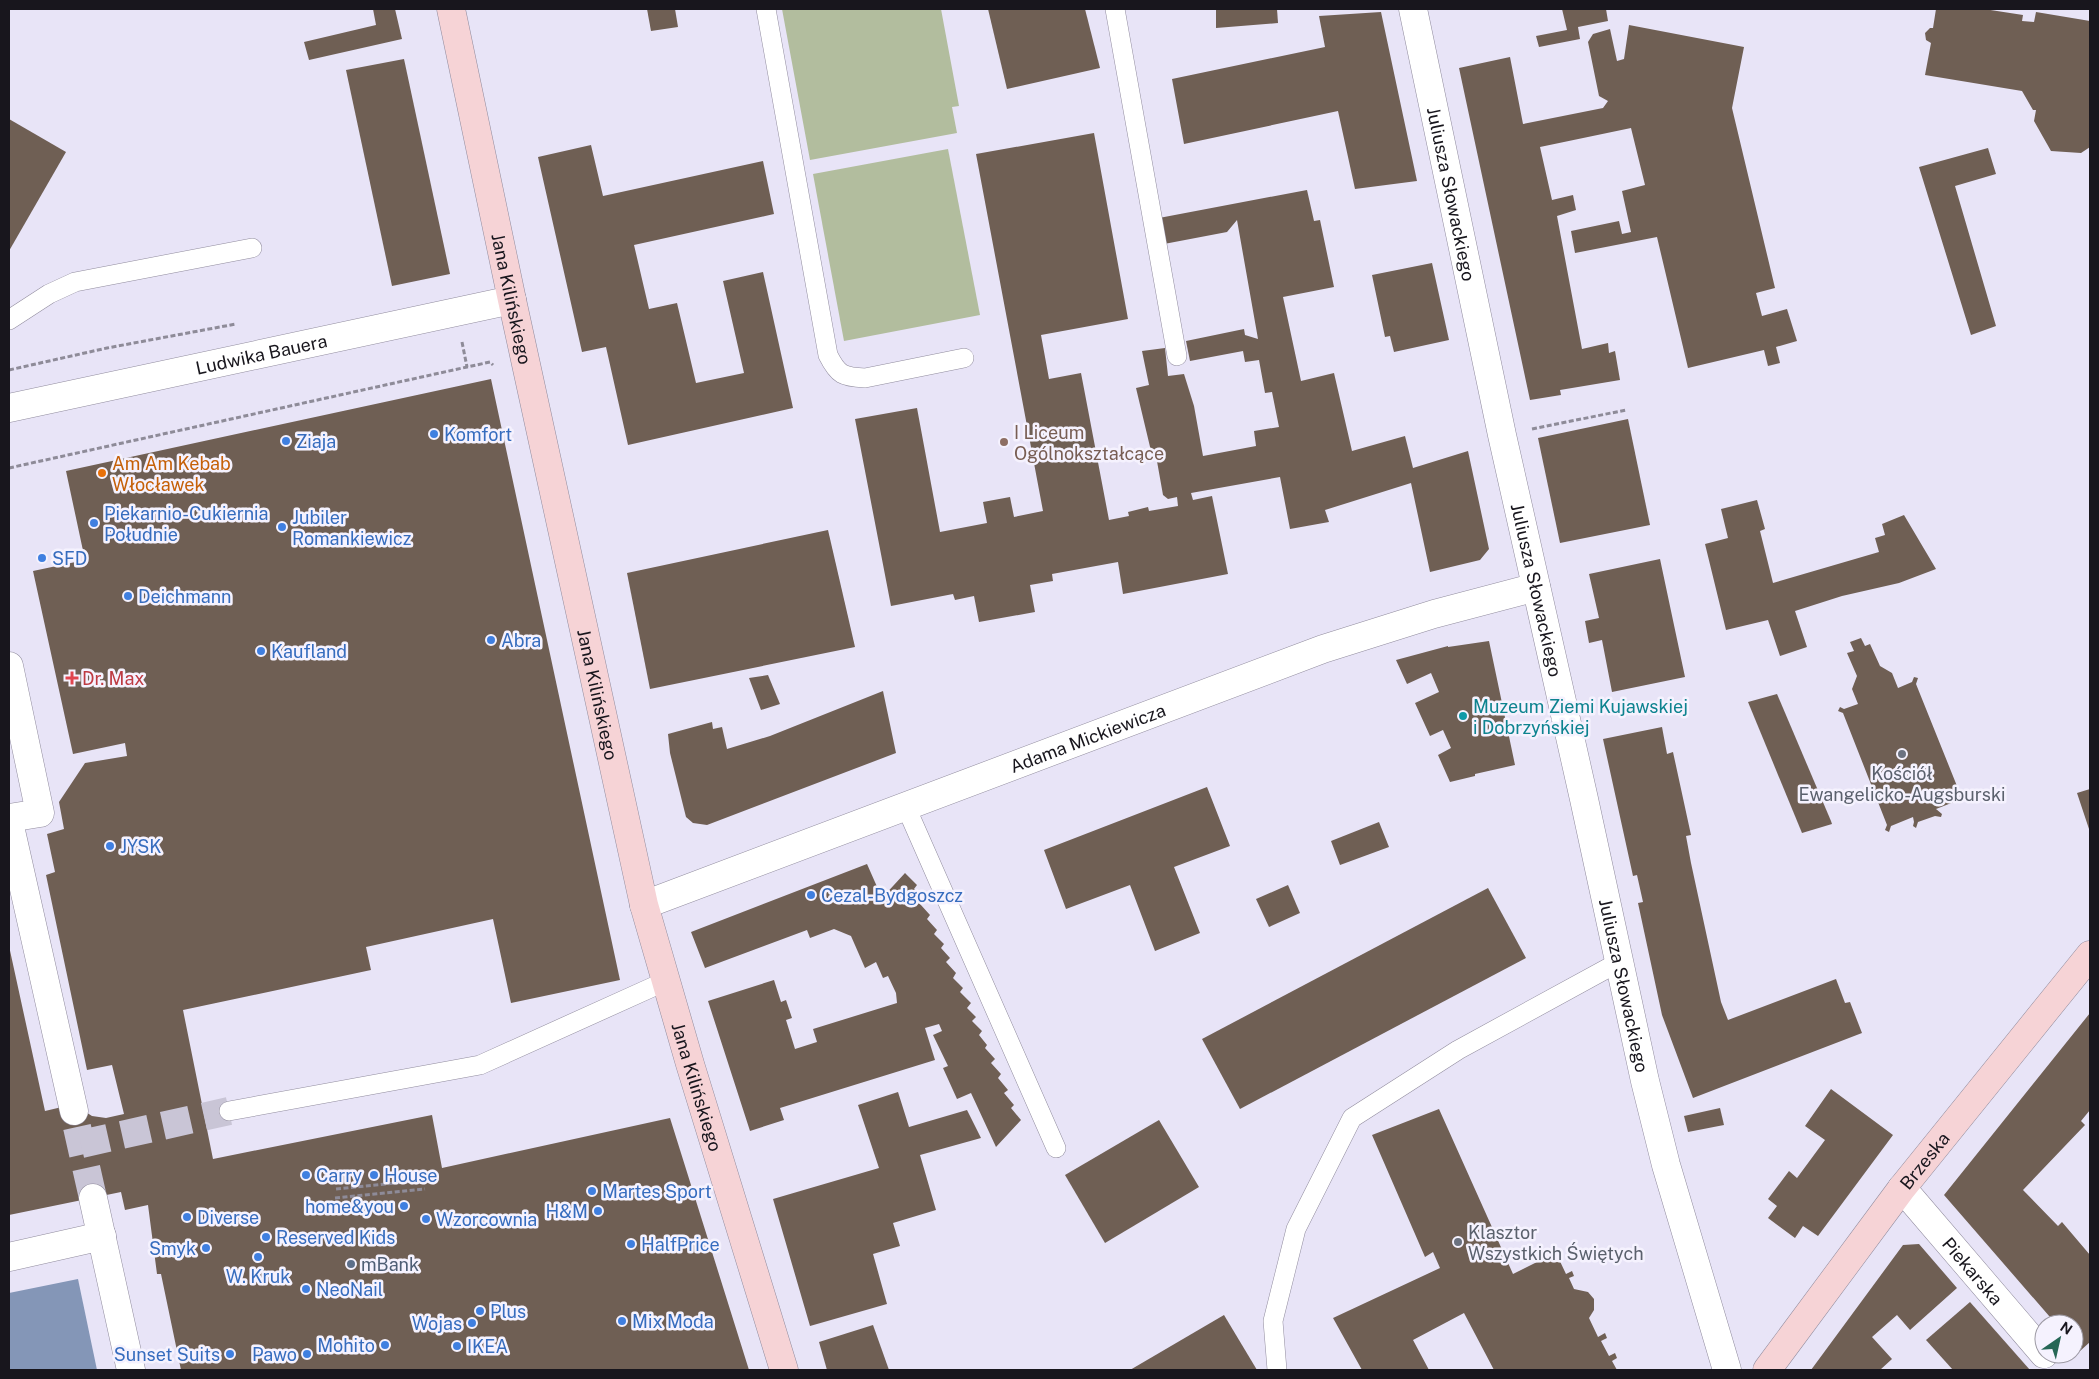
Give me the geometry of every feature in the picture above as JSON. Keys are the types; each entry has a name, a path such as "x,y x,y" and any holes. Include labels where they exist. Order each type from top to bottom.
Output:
{"street":[{"name":"Jana Kilińskiego","path":"452,9 512,300 644,905 784,1370"},
{"name":"Juliusza Słowackiego","path":"1413,9 1502,435 1645,1081 1666,1165 1727,1370"},
{"name":"Ludwika Bauera","path":"9,408 512,300"},
{"name":"Adama Mickiewicza","path":"644,905 1323,649 1434,614 1536,587"},
{"path":"9,666 40,813 9,818"},
{"path":"9,822 74,1111"},
{"name":"Brzeska","path":"1768,1370 1902,1188 2090,956"},
{"name":"Piekarska","path":"1902,1188 2034,1342"},
{"path":"94,1198 131,1370"},
{"path":"9,1257 102,1236"}],"lane":[{"path":"766,9 828,355 836,370 849,378 865,378 964,358"},
{"path":"1115,9 1177,356"},
{"path":"9,320 49,294 75,282 252,248"},
{"path":"906,806 1056,1148"},
{"path":"1277,1370 1274,1321 1296,1229 1352,1118 1458,1050 1619,962"},
{"path":"229,1111 480,1065 666,981"}],"path":[{"path":"9,468 467,367"},
{"path":"1502,435 1626,410"},
{"path":"336,1189 426,1180"},
{"path":"335,1198 425,1189"}],"green space":[{"path":"782,9 941,9 959,106 952,107 957,133 810,160"},
{"path":"948,149 980,315 844,341 813,174"}],"water":[{"path":"78,1279 97,1370 9,1370 9,1293"}],"building":[{"path":"373,9 395,9 402,39 309,60 304,42 376,25"},
{"path":"647,9 675,9 678,27 651,31"},
{"path":"988,9 1085,9 1100,68 1007,89"},
{"path":"1216,9 1277,9 1278,23 1216,28"},
{"path":"1562,9 1606,9 1608,21 1578,27 1580,39 1539,47 1536,36 1567,30"},
{"path":"1936,9 1984,9 2023,15 2022,21 2034,22 2036,12 2090,21 2090,147 2081,153 2051,151 2034,121 2036,110 2033,110 2022,91 1925,75 1931,43 1926,40 1925,33 1930,28 1933,28"},
{"path":"1381,12 1417,181 1355,189 1338,111 1184,144 1172,79 1325,47 1319,16"},
{"path":"1629,25 1744,47 1732,108 1775,288 1756,293 1762,316 1787,309 1797,341 1776,347 1780,363 1768,366 1764,350 1688,368 1657,237 1575,253 1571,231 1619,221 1622,234 1631,232 1622,191 1645,185 1631,128 1540,147 1552,200 1573,195 1576,210 1557,216 1582,349 1608,343 1609,353 1615,351 1620,380 1560,390 1561,395 1530,400 1459,68 1510,57 1523,124 1603,108 1608,101 1599,96 1588,42 1593,34 1610,29 1617,61 1624,59"},
{"path":"404,59 450,274 392,286 346,70"},
{"path":"9,119 66,152 9,251"},
{"path":"1094,133 1128,319 1041,335 1049,379 1081,373 1109,520 1129,516 1128,512 1148,507 1149,511 1178,506 1177,497 1168,499 1163,495 1155,450 1151,451 1136,388 1149,385 1142,351 1165,348 1168,376 1184,374 1194,406 1203,456 1256,446 1254,431 1279,427 1272,392 1265,393 1259,360 1245,362 1243,351 1190,361 1186,341 1244,329 1245,335 1258,339 1237,220 1227,232 1164,244 1159,218 1307,190 1314,221 1320,220 1334,287 1283,297 1301,381 1334,373 1352,451 1405,436 1413,468 1468,451 1489,549 1480,560 1430,572 1411,483 1325,510 1329,522 1290,529 1280,477 1191,493 1193,500 1212,496 1228,574 1123,594 1118,562 1052,574 1053,581 1030,585 1035,612 979,622 974,596 955,600 953,594 891,606 855,419 917,408 940,532 987,523 983,502 1010,497 1014,517 1043,511 976,154"},
{"path":"591,145 603,196 763,161 774,214 634,245 649,309 677,303 696,383 744,373 723,281 763,272 793,408 628,445 606,347 582,352 538,157"},
{"path":"1988,148 1996,174 1955,186 1996,326 1971,335 1919,167"},
{"path":"1432,263 1449,340 1394,352 1390,336 1385,337 1372,275"},
{"path":"491,379 620,980 511,1003 493,919 366,947 371,970 183,1010 213,1159 432,1115 442,1168 670,1118 749,1370 181,1370 161,1274 157,1274 148,1205 125,1210 121,1192 9,1215 9,946 45,1111 62,1107 81,1109 92,1116 106,1118 124,1114 112,1065 87,1070 46,875 55,872 47,834 64,829 59,802 85,763 127,756 125,743 73,754 33,571 85,560 66,471"},
{"path":"1628,419 1650,525 1560,543 1538,438"},
{"path":"1757,500 1765,529 1760,531 1773,583 1879,552 1875,538 1885,535 1882,524 1904,515 1936,569 1899,583 1842,596 1795,611 1807,647 1780,656 1768,620 1726,630 1705,544 1728,538 1721,509"},
{"path":"828,530 855,647 650,689 627,573"},
{"path":"1660,559 1685,677 1612,692 1602,640 1589,643 1585,621 1599,618 1589,574"},
{"name":"Kościół Ewangelicko-Augsburski","path":"1861,638 1865,646 1870,644 1880,666 1892,673 1898,688 1912,682 1914,677 1918,678 1916,684 1961,796 1966,797 1964,801 1959,800 1936,809 1942,814 1941,817 1935,816 1918,822 1916,828 1913,826 1913,817 1891,826 1889,832 1885,830 1887,825 1843,713 1838,711 1840,707 1844,709 1858,704 1852,689 1857,676 1847,653 1854,651 1850,642"},
{"name":"Muzeum Ziemi Kujawskiej i Dobrzyńskiej","path":"1489,641 1515,765 1450,782 1438,755 1451,748 1443,730 1430,736 1415,703 1439,692 1431,673 1407,684 1396,660 1448,646"},
{"path":"768,675 780,704 761,710 749,678"},
{"path":"883,691 896,753 707,825 693,823 686,817 670,753 668,734 712,722 713,729 722,727 727,749 770,736"},
{"path":"1777,694 1832,824 1802,833 1748,702"},
{"path":"1662,727 1667,754 1673,752 1691,835 1686,836 1691,863 1721,1002 1728,1020 1836,979 1845,1003 1850,1002 1862,1033 1693,1098 1662,1015 1638,903 1643,902 1637,875 1633,876 1603,739"},
{"path":"1207,787 1230,846 1174,867 1200,933 1155,951 1130,885 1066,909 1044,850"},
{"path":"2090,789 2090,832 2077,793"},
{"path":"1379,822 1389,847 1340,865 1331,841"},
{"path":"867,864 882,898 905,873 917,885 914,889 924,900 920,904 930,915 927,919 937,930 934,934 944,944 941,948 950,958 946,962 956,973 953,978 963,988 960,992 971,1003 967,1008 976,1017 972,1021 982,1031 979,1035 987,1045 985,1048 995,1059 991,1063 1001,1074 998,1078 1008,1090 1004,1093 1014,1105 1011,1108 1021,1120 996,1147 971,1093 957,1099 943,1068 948,1066 933,1035 942,1031 939,1024 925,1028 935,1060 780,1108 784,1120 750,1131 708,1001 774,980 781,1002 786,1000 792,1018 786,1020 795,1049 817,1042 813,1029 897,1003 896,993 888,976 883,978 876,962 865,968 851,936 834,929 810,938 807,930 705,968 691,932"},
{"path":"1288,885 1300,913 1269,927 1256,899"},
{"path":"1488,888 1526,958 1240,1109 1202,1039"},
{"path":"2090,1013 2090,1110 2081,1121 2085,1125 2023,1190 2058,1226 2062,1222 2090,1255 2090,1342 2084,1347 2084,1314 2047,1314 1944,1195"},
{"path":"1831,1089 1893,1135 1818,1236 1803,1226 1795,1238 1768,1218 1777,1206 1768,1199 1789,1171 1797,1178 1825,1140 1805,1126"},
{"path":"898,1092 909,1127 967,1110 981,1138 920,1155 936,1210 893,1223 900,1246 873,1254 887,1304 810,1326 773,1199 879,1168 858,1105"},
{"path":"1720,1108 1724,1125 1688,1132 1684,1116"},
{"name":"Klasztor Wszystkich Świętych","path":"1439,1109 1513,1274 1553,1254 1555,1250 1558,1251 1557,1255 1566,1274 1572,1271 1574,1276 1569,1278 1574,1289 1588,1292 1594,1299 1594,1310 1589,1318 1598,1337 1605,1333 1607,1338 1601,1341 1609,1356 1615,1353 1617,1358 1612,1361 1617,1370 1494,1370 1464,1313 1413,1340 1429,1370 1362,1370 1333,1318 1440,1268 1433,1252 1425,1257 1372,1135"},
{"path":"1159,1120 1199,1187 1105,1243 1065,1175"},
{"path":"1919,1244 1957,1288 1910,1330 1897,1315 1872,1337 1892,1359 1880,1370 1811,1370 1903,1245"},
{"path":"1970,1302 2030,1370 1953,1370 1926,1340"},
{"path":"1224,1315 1257,1370 1130,1370"},
{"path":"873,1325 889,1370 827,1370 819,1342"}],"tunnel":[{"path":"81,1144 229,1111"},
{"path":"77,1127 93,1198"}],"place":[{"name":"Komfort","path":"434,434"},
{"name":"Ziaja","path":"286,441"},
{"name":"I Liceum Ogólnokształcące","path":"1004,442"},
{"name":"Am Am Kebab Włocławek","path":"102,473"},
{"name":"Piekarnio-Cukiernia Południe","path":"94,523"},
{"name":"Jubiler Romankiewicz","path":"282,527"},
{"name":"SFD","path":"42,558"},
{"name":"Deichmann","path":"128,596"},
{"name":"Abra","path":"491,640"},
{"name":"Kaufland","path":"261,651"},
{"name":"Dr. Max","path":"72,678"},
{"name":"Muzeum Ziemi Kujawskiej i Dobrzyńskiej","path":"1463,716"},
{"name":"Kościół Ewangelicko-Augsburski","path":"1902,754"},
{"name":"JYSK","path":"110,846"},
{"name":"Cezal-Bydgoszcz","path":"811,895"},
{"name":"Carry","path":"306,1175"},
{"name":"House","path":"374,1175"},
{"name":"Martes Sport","path":"592,1191"},
{"name":"home&you","path":"404,1206"},
{"name":"H&M","path":"598,1211"},
{"name":"Diverse","path":"187,1217"},
{"name":"Wzorcownia","path":"426,1219"},
{"name":"Reserved Kids","path":"266,1237"},
{"name":"Klasztor Wszystkich Świętych","path":"1458,1242"},
{"name":"HalfPrice","path":"631,1244"},
{"name":"Smyk","path":"206,1248"},
{"name":"W. Kruk","path":"258,1257"},
{"name":"mBank","path":"351,1264"},
{"name":"NeoNail","path":"306,1289"},
{"name":"Plus","path":"480,1311"},
{"name":"Mix Moda","path":"622,1321"},
{"name":"Wojas","path":"472,1323"},
{"name":"Mohito","path":"385,1345"},
{"name":"IKEA","path":"457,1346"},
{"name":"Sunset Suits","path":"230,1354"},
{"name":"Pawo","path":"307,1354"}]}
